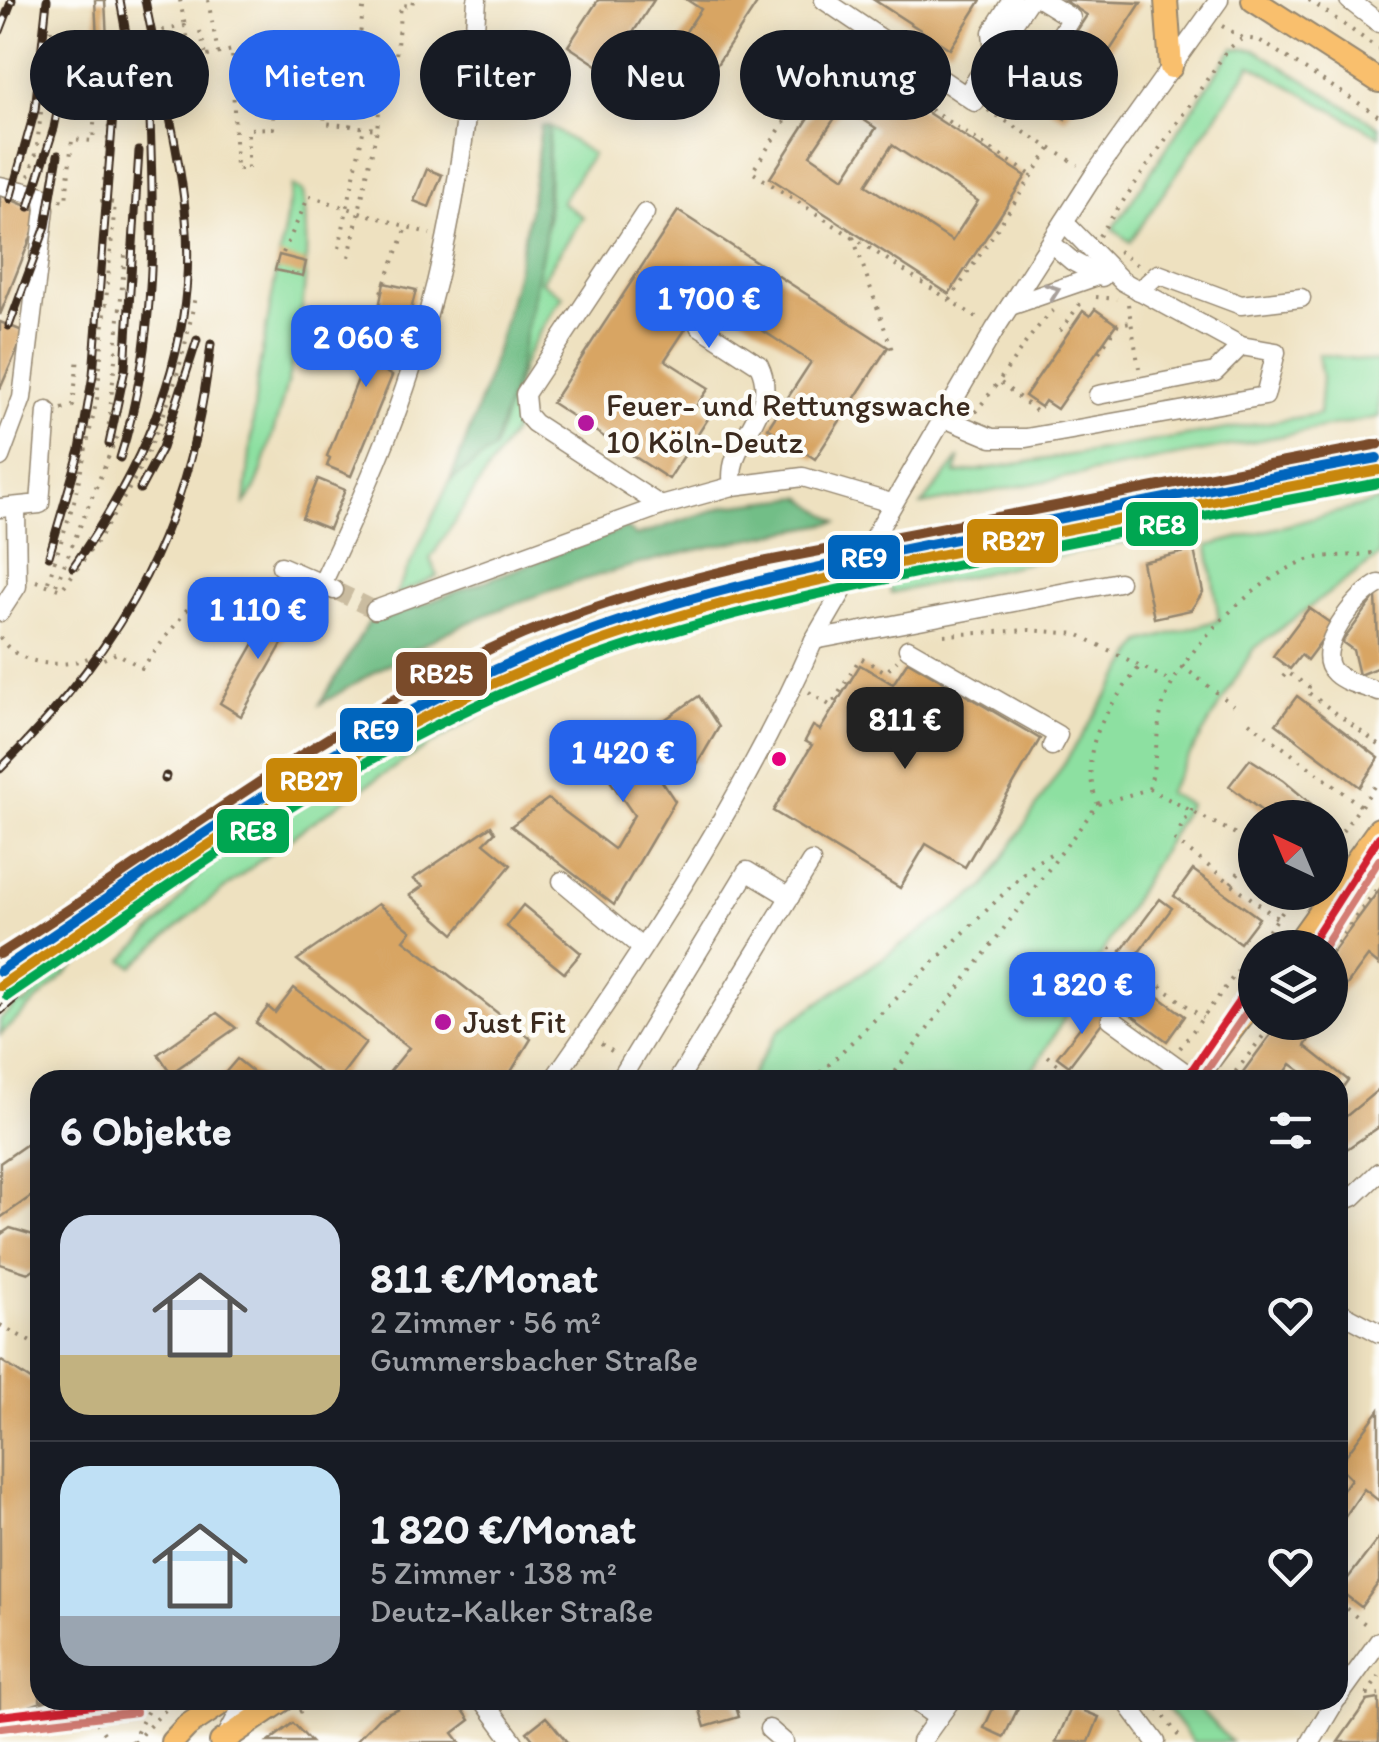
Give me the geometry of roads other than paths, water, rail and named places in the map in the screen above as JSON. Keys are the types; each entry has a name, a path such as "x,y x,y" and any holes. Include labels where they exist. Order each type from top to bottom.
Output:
{"main road":[{"path":"1166,0 1171,67"},
{"path":"1253,0 1379,81"},
{"path":"1307,930 1379,829"},
{"path":"1202,1070 1238,1022"},
{"path":"180,1734 212,1710"},
{"path":"223,1740 268,1710"}],"street":[{"path":"281,566 324,588 406,387 444,239 477,0"},
{"path":"824,0 971,97"},
{"path":"993,30 1012,0"},
{"path":"1009,30 1029,0"},
{"path":"1042,0 1070,18 1063,30"},
{"path":"561,1070 642,948 796,685 814,640 994,329 1094,175 1220,0"},
{"path":"1349,0 1379,24"},
{"path":"0,186 34,193 22,398 0,456"},
{"path":"645,213 525,394 524,405 534,423 661,506"},
{"path":"942,416 992,438 1026,438 1265,396 1276,352 1240,346 1134,297 1098,242 1064,222"},
{"path":"1050,243 1097,276 1122,280"},
{"path":"1009,306 1097,276"},
{"path":"1134,297 1155,277 1242,305 1301,298"},
{"path":"699,326 759,366 762,373 761,412 734,454 733,486"},
{"path":"1098,396 1215,372 1240,346"},
{"path":"0,612 17,586 8,507 40,504 47,411"},
{"path":"375,610 661,506 733,486 803,477 892,503"},
{"path":"814,640 1119,582"},
{"path":"1379,584 1368,589 1328,648 1328,663 1334,672 1379,692"},
{"path":"908,650 1058,735 1052,746"},
{"path":"684,1070 812,862"},
{"path":"626,1070 747,872 790,897"},
{"path":"562,882 642,948"},
{"path":"1111,1019 1181,1070"},
{"path":"1348,1199 1379,1172"},
{"path":"1348,1316 1379,1333"},
{"path":"1348,1684 1379,1641"},
{"path":"180,1734 197,1710"},
{"path":"223,1740 240,1710"},
{"path":"491,1710 513,1742"},
{"path":"927,1710 938,1718"},
{"path":"921,1742 944,1710"},
{"path":"1132,1710 1156,1742"},
{"path":"1312,1742 1331,1710"}],"tunnel":[{"path":"334,590 375,610"}],"railway":[{"path":"0,31 12,0"},
{"path":"10,199 35,110 47,0"},
{"path":"120,0 125,30"},
{"path":"73,567 144,446 175,358 184,312 188,266 183,191 145,0"},
{"path":"29,207 56,120"},
{"path":"49,556 80,450 93,375 113,120"},
{"path":"120,458 133,409 148,312 152,215 149,120"},
{"path":"109,444 125,369 139,151"},
{"path":"9,326 46,226 58,155"},
{"path":"140,489 162,448 197,340"},
{"path":"0,769 84,674 118,626 146,576 188,468 211,344"},
{"path":"0,1011 15,998"}],"tram line":[{"name":"1","path":"1320,930 1379,837"},
{"name":"1","path":"1192,1070 1238,1003"},
{"name":"1","path":"0,1716 51,1710"}],"place":[{"name":"Feuer- und Rettungswache 10 Köln-Deutz","path":"586,423"},
{"name":"Just Fit","path":"443,1022"}]}
